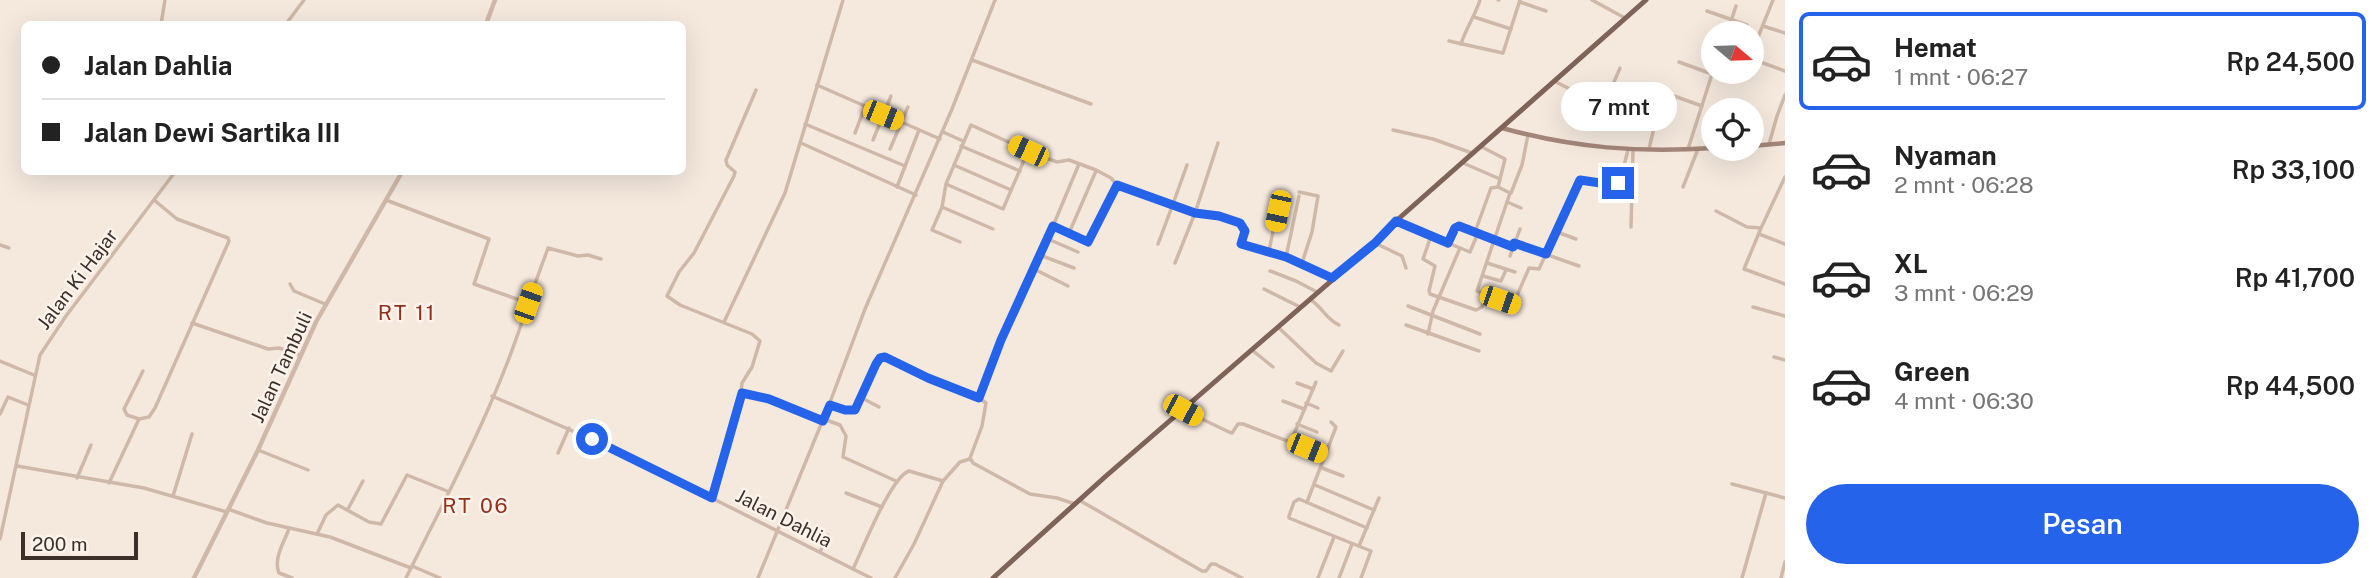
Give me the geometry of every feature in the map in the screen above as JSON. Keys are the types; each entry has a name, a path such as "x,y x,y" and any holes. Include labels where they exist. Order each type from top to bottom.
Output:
{"main road":[{"path":"993,578 1375,243 1396,221 1646,0"},
{"path":"1512,119 1516,132"},
{"path":"1502,128 1586,146 1648,151 1701,149"},
{"path":"1764,144 1785,143"}],"street":[{"path":"162,21 165,0"},
{"path":"288,21 304,0"},
{"path":"487,21 495,0"},
{"path":"724,322 785,193 843,0"},
{"path":"758,578 830,405 873,289 943,132 995,0"},
{"path":"1461,44 1480,0"},
{"path":"1592,0 1625,18"},
{"path":"1764,23 1773,0"},
{"path":"1449,41 1502,53 1520,1 1546,10"},
{"path":"1731,20 1736,6"},
{"path":"1707,11 1734,21"},
{"path":"1474,17 1511,29"},
{"path":"1764,26 1785,33"},
{"path":"972,60 1090,104"},
{"path":"1679,62 1701,68"},
{"path":"1764,63 1785,71"},
{"path":"1554,81 1597,103 1614,82 1620,68"},
{"path":"816,85 940,139"},
{"path":"712,498 743,383 752,367 760,341 756,336 680,305 667,296 679,272 694,253 734,176 735,173 726,160 756,90"},
{"path":"1769,144 1785,95"},
{"path":"873,140 891,96"},
{"path":"1674,96 1701,106"},
{"path":"855,133 865,107"},
{"path":"890,149 908,107"},
{"path":"1688,149 1701,109"},
{"path":"1638,111 1656,119 1648,151"},
{"path":"805,124 905,166"},
{"path":"960,242 932,230 942,207 946,184 971,125 1057,162 1069,160 1097,170 1117,185 1155,200 1195,213 1219,216 1240,223 1245,231 1241,244 1286,257 1332,278"},
{"path":"897,187 919,130"},
{"path":"1393,130 1433,139 1472,153"},
{"path":"943,132 1020,172"},
{"path":"1528,135 1522,165 1493,239 1477,291 1513,305 1529,268 1539,269 1579,182 1583,179 1616,185 1630,150"},
{"path":"801,143 915,195"},
{"path":"1175,263 1218,143"},
{"path":"1480,146 1505,159 1498,187"},
{"path":"1683,187 1698,149"},
{"path":"1630,150 1631,227"},
{"path":"946,184 1003,209 1028,151"},
{"path":"1462,163 1500,179"},
{"path":"979,398 1001,340 1079,164"},
{"path":"954,165 1011,190"},
{"path":"1158,244 1187,165"},
{"path":"1069,233 1097,170"},
{"name":"Jalan Ki Hajar","path":"0,539 40,355 50,337 173,175"},
{"name":"Jalan Tambuli","path":"194,578 258,450 325,304 400,175"},
{"path":"1785,177 1744,269 1785,284"},
{"path":"1053,226 1088,242 1117,185"},
{"path":"1396,221 1470,252 1491,189 1498,187 1510,194"},
{"path":"1269,251 1282,192"},
{"path":"1286,257 1299,194 1318,196 1312,232 1302,263"},
{"path":"1778,194 1785,197"},
{"path":"143,371 124,409 127,415 139,419 151,415 223,258 229,239 177,219 154,200"},
{"path":"386,200 489,239 474,284 528,303"},
{"path":"1507,202 1521,208"},
{"path":"942,207 993,229"},
{"path":"1716,211 1747,228 1761,228"},
{"path":"1448,243 1456,227 1579,266"},
{"path":"1510,256 1520,229"},
{"path":"1558,232 1576,239"},
{"path":"1759,234 1785,244"},
{"path":"1431,236 1423,259 1435,266 1429,291 1440,298 1477,310 1482,307 1486,295"},
{"path":"1047,239 1078,252"},
{"path":"1375,243 1404,258 1406,268"},
{"path":"0,246 9,248"},
{"path":"406,578 512,352 548,248 601,259"},
{"path":"1428,334 1460,248"},
{"path":"1040,255 1074,268"},
{"path":"1487,263 1515,272"},
{"path":"1483,275 1501,281 1506,270"},
{"path":"1033,271 1068,286"},
{"path":"1270,271 1317,292"},
{"path":"290,284 294,290 325,304"},
{"path":"1264,289 1300,307"},
{"path":"1309,299 1323,308 1329,320 1339,325"},
{"path":"1408,306 1480,334"},
{"path":"1753,307 1785,316"},
{"path":"192,323 268,349 279,348 300,355"},
{"path":"1406,325 1479,351"},
{"path":"1278,327 1317,363 1331,371 1343,351"},
{"path":"1252,350 1273,367"},
{"path":"830,405 854,411 876,364 880,358 885,357 985,403 986,408 970,459"},
{"path":"1774,357 1785,360"},
{"path":"0,361 34,375"},
{"path":"1291,441 1316,382"},
{"path":"1297,383 1312,389"},
{"path":"742,393 769,399 843,428 846,436 843,457 896,481"},
{"path":"0,414 8,397 28,405"},
{"name":"Jalan Dahlia","path":"492,397 569,428 871,578"},
{"path":"862,398 879,407"},
{"path":"1283,401 1304,409"},
{"path":"1307,403 1318,408"},
{"path":"1183,410 1230,433 1238,424 1243,424 1324,455"},
{"path":"109,483 139,419"},
{"path":"1307,503 1336,427 1331,422"},
{"path":"1297,424 1317,432"},
{"path":"558,453 569,428"},
{"path":"173,496 192,435"},
{"path":"77,478 91,445"},
{"path":"258,450 308,470"},
{"path":"895,578 943,481 960,462 970,459"},
{"path":"970,459 977,466 1030,494 1077,502 1202,571 1206,571 1212,564 1242,578"},
{"path":"16,466 173,496 227,510 253,520 349,544 440,578"},
{"path":"1321,467 1343,475"},
{"path":"853,569 882,507 896,481 904,473 909,471 943,481"},
{"path":"317,534 334,507 341,505 369,522 381,524 408,475 448,491"},
{"path":"348,509 363,481"},
{"path":"1732,484 1785,498"},
{"path":"1314,485 1374,510"},
{"path":"846,493 882,507"},
{"path":"1742,578 1766,493"},
{"path":"1359,546 1379,498"},
{"path":"1361,578 1371,551 1289,518 1295,500 1299,499 1367,528"},
{"path":"289,529 277,569 279,573 292,578"},
{"path":"820,552 828,535"},
{"path":"1318,578 1334,537"},
{"path":"1339,578 1352,544"},
{"path":"1781,578 1785,562"}],"district":[{"name":"RT 11","path":"407,313"},
{"name":"RT 06","path":"476,506"}],"route":[{"path":"592,439 712,498 742,393 769,399 823,421 830,405 855,410 876,364 880,358 885,357 979,398 1001,340 1053,226 1088,242 1117,185 1195,213 1219,216 1240,223 1245,231 1241,244 1286,257 1332,278 1375,243 1396,221 1448,243 1455,228 1459,226 1513,247 1514,243 1546,254 1580,180 1614,185 1618,183"}]}
